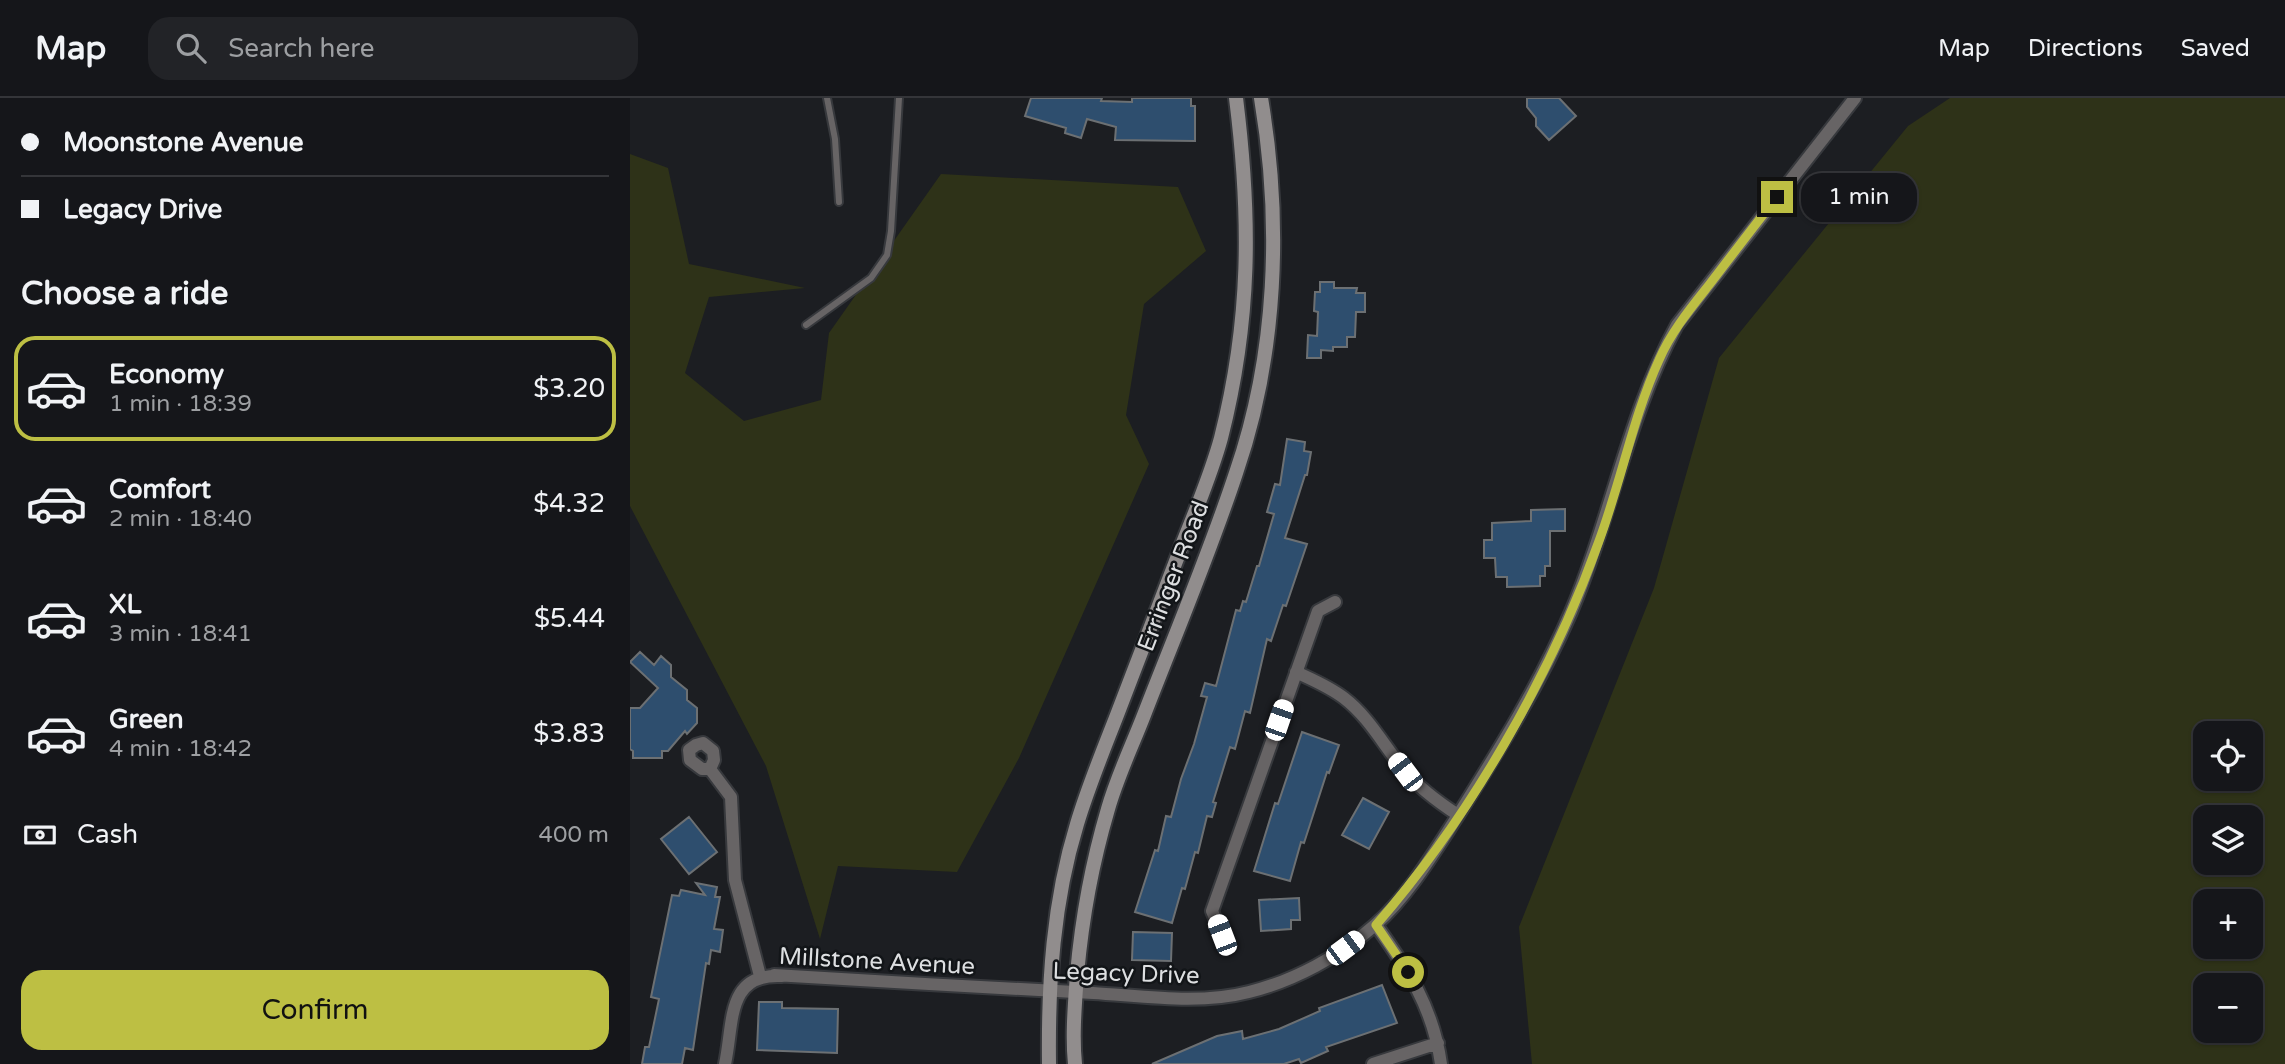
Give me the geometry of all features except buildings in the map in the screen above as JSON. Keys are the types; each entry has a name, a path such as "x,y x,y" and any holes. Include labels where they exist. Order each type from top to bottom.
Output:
{"main road":[{"name":"Erringer Road","path":"1049,1064 1050,991 1058,904 1077,825 1093,776 1220,441 1234,377 1247,269 1246,198 1236,98"},
{"name":"Erringer Road","path":"1075,1064 1076,992 1081,926 1093,866 1109,806 1237,472 1255,406 1268,339 1272,262 1271,193 1261,98"}],"street":[{"name":"Legacy Drive","path":"1050,991 1186,997 1248,993 1312,967 1345,948 1376,925 1433,854 1500,751 1531,694 1571,613 1599,541 1650,383 1677,325 1855,98"},
{"path":"1222,935 1212,911 1318,611 1335,602"},
{"path":"1296,673 1321,683 1344,698 1364,717 1405,772 1435,800 1458,816"},
{"path":"710,769 731,797 735,880 760,976"},
{"path":"1376,925 1416,985 1429,1013 1441,1064"},
{"name":"Millstone Avenue","path":"725,1064 739,993 748,982 760,976 1050,991"},
{"path":"1373,1064 1438,1043"}],"lane":[{"path":"827,98 835,139 839,202"},
{"path":"806,325 871,278 887,255 891,232 899,98"}],"green space":[{"path":"1950,98 2285,98 2285,1064 1532,1064 1519,927 1654,588 1719,358 1908,126"},
{"path":"630,154 668,168 689,264 805,288 709,297 685,373 744,421 821,400 829,333 941,174 1178,187 1206,251 1144,304 1126,415 1149,464 1019,758 957,872 838,866 820,939 766,766 630,506"}],"route":[{"path":"1408,972 1376,925 1433,854 1500,751 1538,683 1571,613 1599,541 1646,395 1659,359 1677,325 1777,197"}]}
